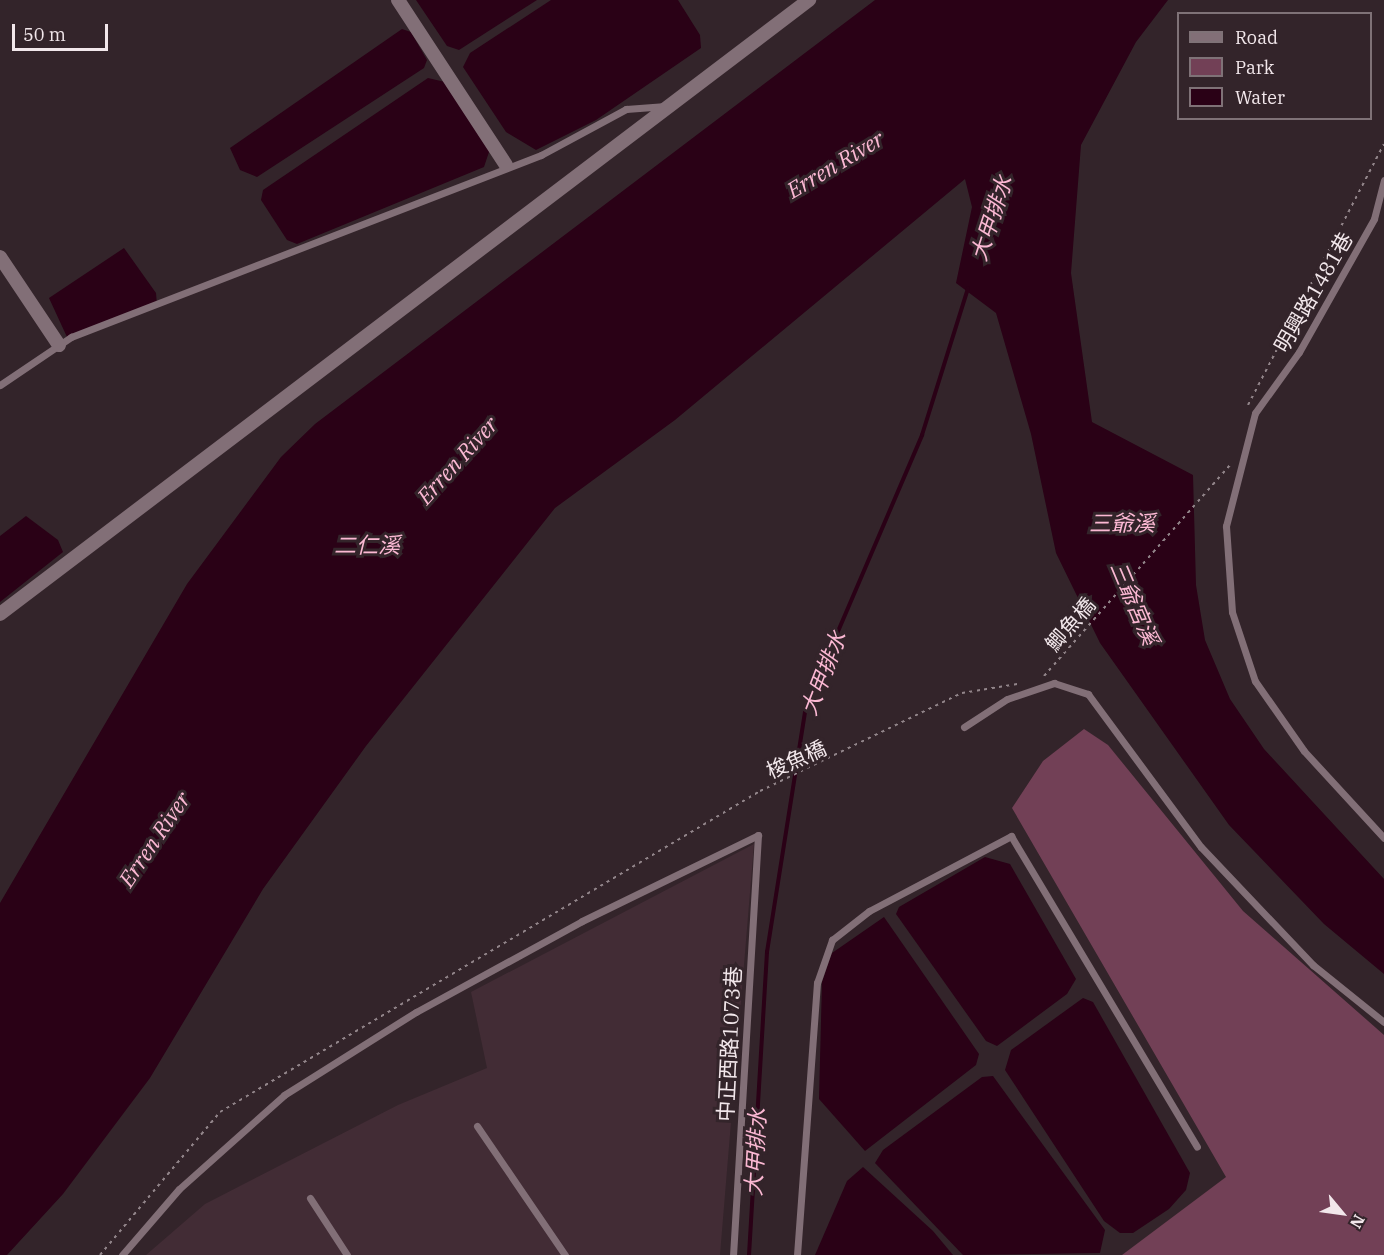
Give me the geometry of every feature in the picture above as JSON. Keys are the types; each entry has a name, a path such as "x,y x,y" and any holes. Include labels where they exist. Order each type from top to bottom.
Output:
{"street":[{"path":"398,0 506,165"},
{"path":"0,614 809,0"},
{"path":"0,257 59,345"}],"lane":[{"path":"0,385 59,345 506,165 541,155 626,110 667,106"},
{"name":"明興路1481巷","path":"1384,180 1374,219 1299,352 1255,413 1226,526 1228,580 1240,641 1255,681 1304,751 1384,838"},
{"path":"964,727 1006,699 1054,683 1088,694 1201,847 1313,965 1384,1022"},
{"name":"中正西路1073巷","path":"122,1255 179,1189 285,1095 416,1012 582,921 758,835 733,1255"},
{"path":"797,1255 817,983 832,940 869,911 1011,836 1197,1147"},
{"path":"477,1126 565,1255"},
{"path":"310,1198 347,1255"}],"path":[{"path":"1245,414 1384,144"},
{"name":"鯽魚橋","path":"1041,681 1234,461"},
{"name":"梭魚橋","path":"760,790 844,754 962,693 1029,682"}],"shaded area":[{"path":"754,844 720,1255 146,1255 205,1204 398,1105 487,1068 471,992"}],"green space":[{"path":"1084,729 1108,745 1243,911 1384,1035 1384,1255 1122,1255 1226,1177 1012,808 1043,761"}],"water":[{"path":"416,0 537,0 459,50 447,46"},
{"path":"551,0 678,0 700,35 701,48 596,120 536,150 506,132 463,67 470,53"},
{"name":"二仁溪","path":"875,0 1168,0 1136,42 1081,145 1071,273 1092,422 1193,475 1196,585 1205,640 1230,699 1264,749 1384,879 1384,974 1324,924 1229,825 1100,643 1056,553 1031,434 996,313 956,283 972,207 965,179 675,420 555,508 366,746 263,889 150,1078 63,1194 7,1255 0,1255 0,903 187,584 281,457 315,424"},
{"path":"402,29 411,32 427,60 424,68 257,177 240,170 230,148"},
{"path":"428,78 445,82 490,149 484,167 297,244 287,240 261,200 263,190"},
{"path":"124,248 156,293 157,305 67,337 49,298"},
{"path":"26,516 58,540 63,552 0,602 0,536"},
{"path":"985,857 1010,864 1076,979 1067,994 997,1046 986,1041 896,914 899,907"},
{"path":"884,917 979,1054 976,1065 865,1151 819,1099 822,982 832,953"},
{"path":"1083,998 1093,1002 1190,1173 1186,1190 1169,1209 1133,1233 1120,1233 1104,1221 1005,1070 1011,1050"},
{"path":"993,1076 1105,1230 1100,1253 963,1255 875,1163 883,1150 982,1077"},
{"path":"863,1167 933,1231 953,1255 815,1255 847,1181"}],"waterway":[{"name":"大甲排水","path":"749,1255 767,952 806,706 922,435 968,288"}],"water label":[{"name":"Erren River","path":"835,164"},
{"name":"Erren River","path":"457,460"},
{"name":"三爺溪","path":"1122,523"},
{"name":"三爺宮溪","path":"1135,603"},
{"name":"Erren River","path":"154,839"}]}
